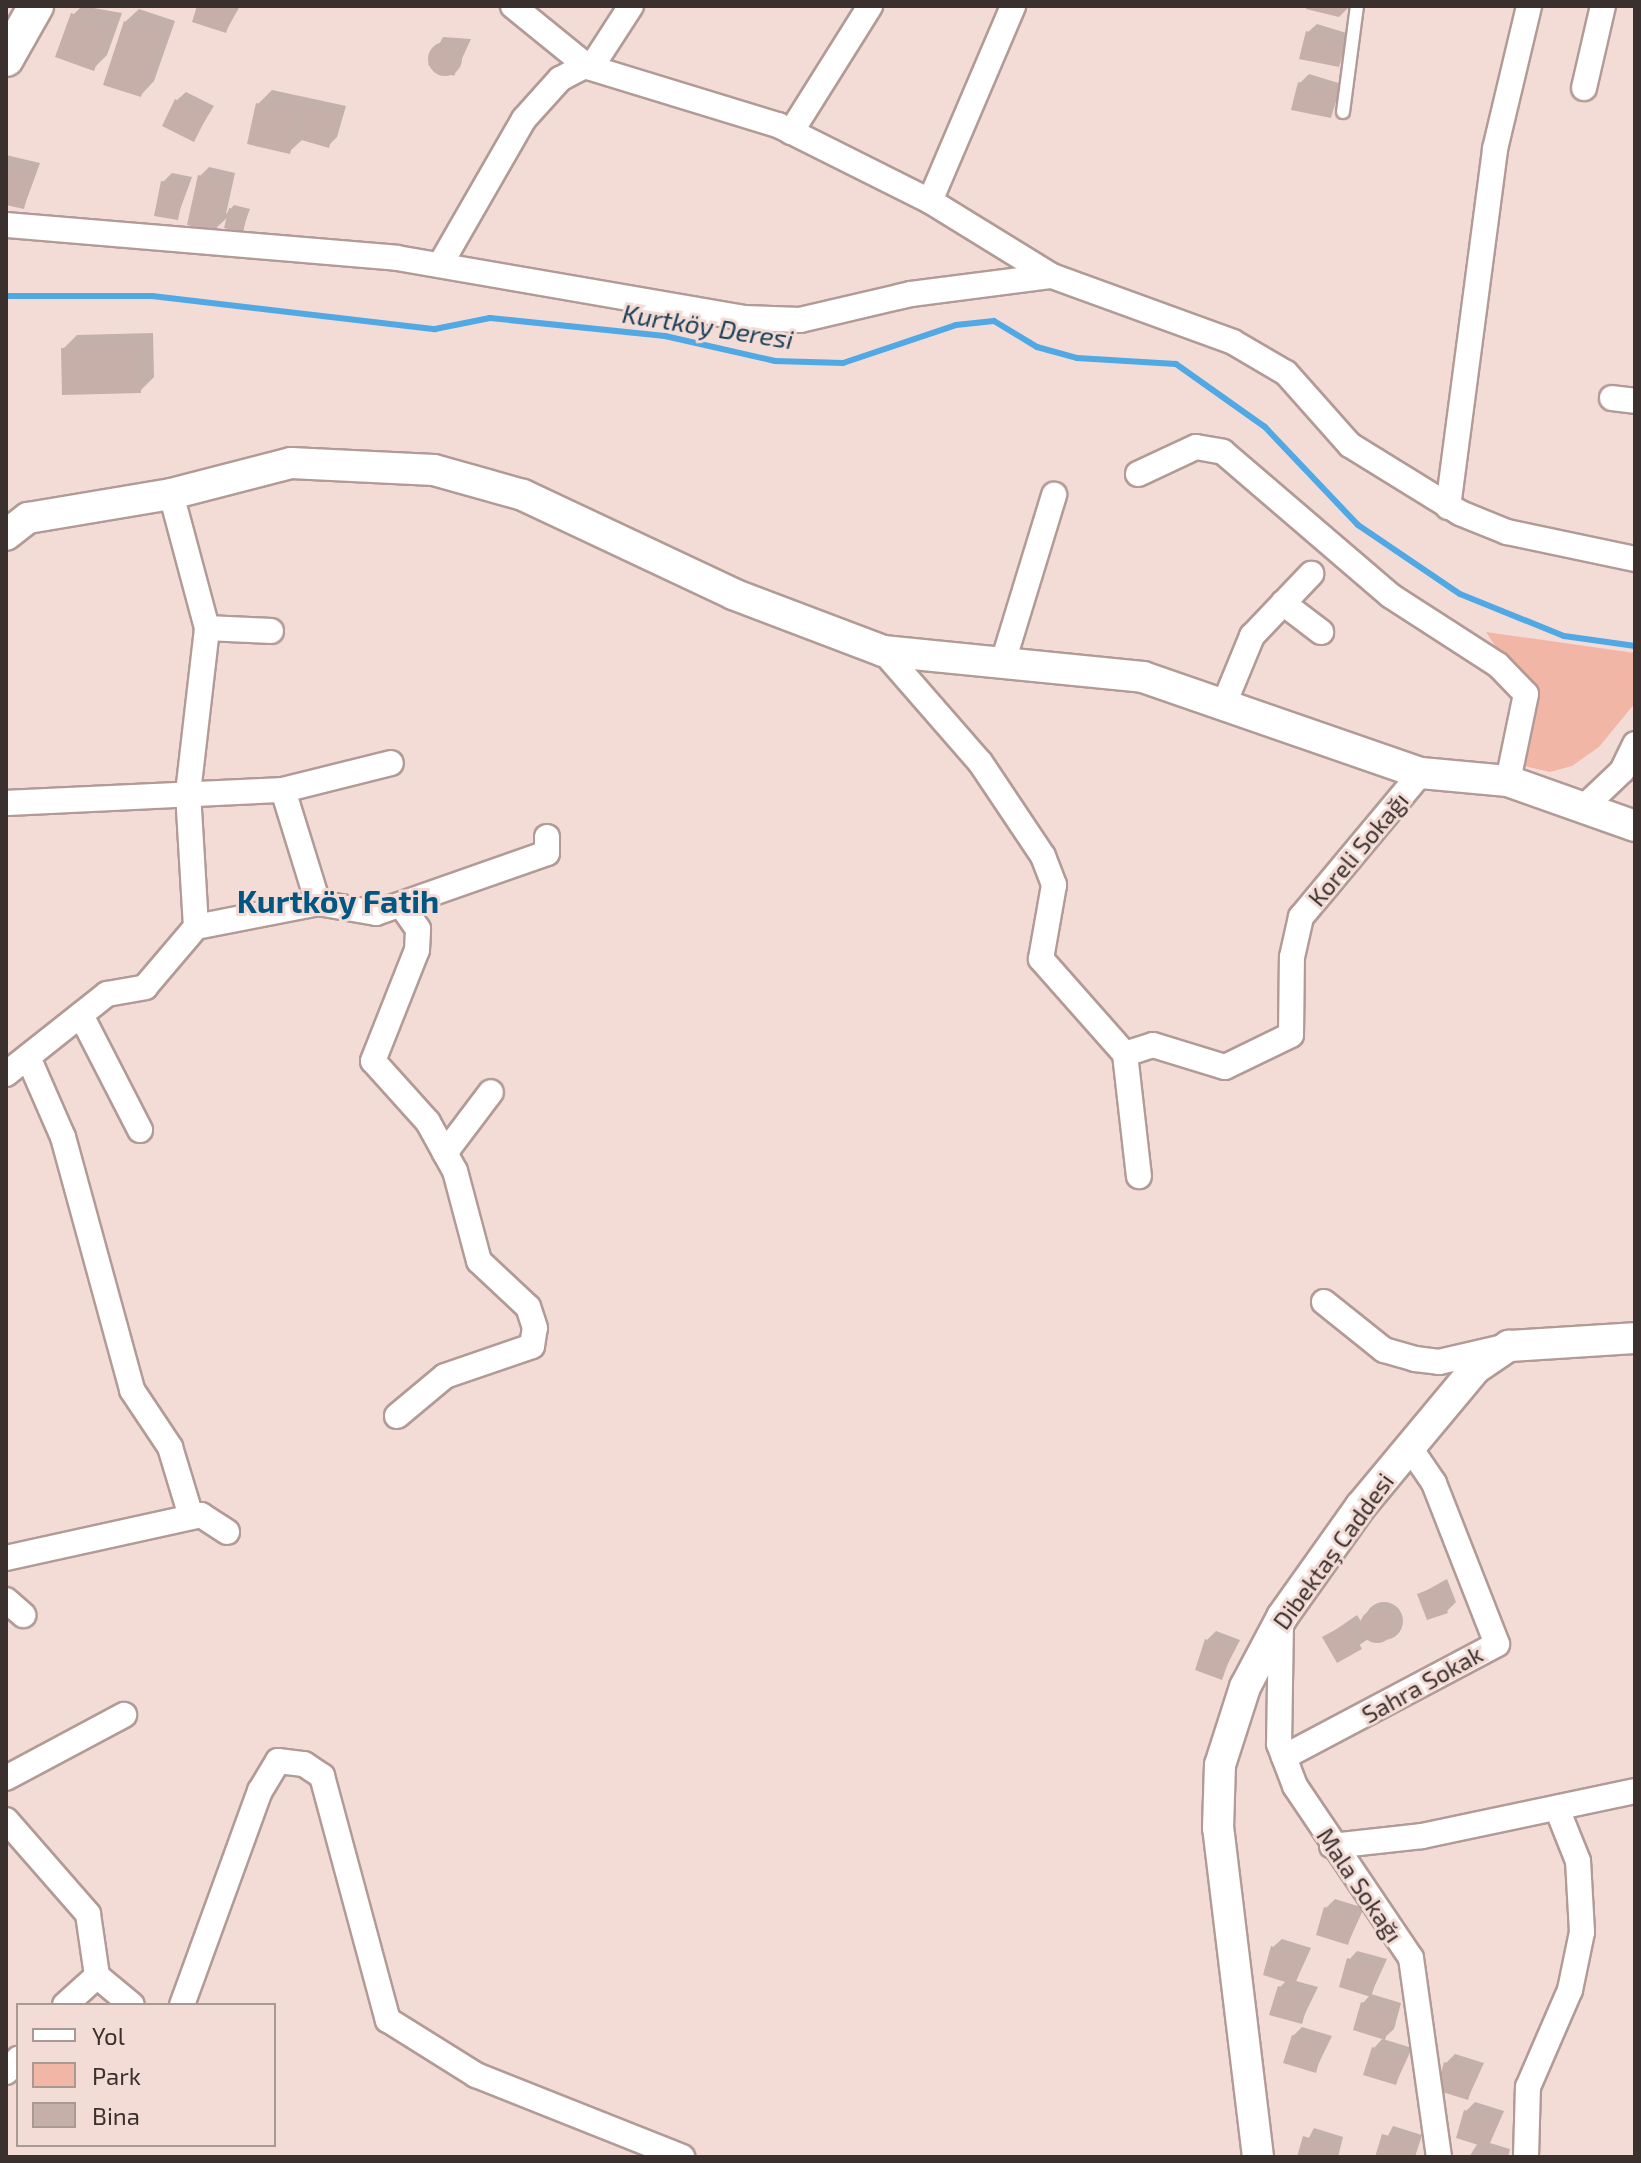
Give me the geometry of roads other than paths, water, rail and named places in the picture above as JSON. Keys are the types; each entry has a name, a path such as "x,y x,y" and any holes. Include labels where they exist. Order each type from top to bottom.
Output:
{"main road":[{"path":"6,59 36,6"}],"street":[{"path":"513,6 588,67 791,132 930,201 1052,276 1233,342 1286,373 1350,445 1448,507 1507,532 1635,559"},
{"path":"440,265 524,119 560,79 588,67 631,6"},
{"path":"791,132 870,6"},
{"path":"930,201 1013,6"},
{"path":"1448,507 1495,149 1529,6"},
{"path":"1584,88 1603,6"},
{"path":"6,225 440,265 745,318 800,320 911,294 1052,276"},
{"path":"1138,474 1196,447 1223,452 1391,596 1498,665 1526,694 1508,781"},
{"path":"6,535 28,518 171,494 291,463 434,470 523,495 733,594 883,651 1143,677 1421,773 1508,781 1635,826"},
{"path":"171,494 207,628 188,793 196,927"},
{"path":"1003,662 1054,495"},
{"path":"1224,704 1252,636 1311,574"},
{"path":"1283,603 1321,632"},
{"path":"207,628 271,631"},
{"path":"883,651 980,762 1043,856 1054,885 1041,959 1125,1054 1139,1176"},
{"path":"1582,809 1622,771 1635,744"},
{"path":"6,803 283,790 391,763"},
{"name":"Koreli Sokağı","path":"1125,1054 1153,1045 1225,1067 1291,1035 1292,957 1301,917 1421,773"},
{"path":"283,790 318,903"},
{"path":"6,1074 82,1017 107,994 145,987 196,927 318,903 376,913 547,853 547,837"},
{"path":"397,1416 445,1376 532,1346 528,1307 479,1261 466,1233 445,1153 428,1122 373,1061 417,950 418,929 401,905"},
{"path":"82,1017 140,1130"},
{"path":"28,1057 63,1137 132,1390 170,1447 191,1516"},
{"path":"445,1153 491,1092"},
{"path":"1324,1302 1384,1350 1439,1362 1509,1346 1635,1338"},
{"name":"Dibektaş Caddesi","path":"1258,2157 1226,1922 1220,1765 1245,1687 1282,1617 1410,1448 1476,1368 1509,1346"},
{"name":"Sahra Sokak","path":"1284,1757 1497,1644 1434,1483 1410,1448"},
{"path":"6,1558 191,1516 227,1532"},
{"name":"Mala Sokağı","path":"1282,1617 1284,1757 1332,1846 1411,1958 1439,2157"},
{"path":"6,1778 124,1715"},
{"path":"183,2003 260,1791 278,1761 304,1764 322,1776 388,2020 476,2075 682,2157"},
{"path":"1332,1846 1558,1811 1635,1791"},
{"path":"1526,2157 1528,2087 1570,1990 1582,1932 1578,1861 1558,1811"},
{"path":"6,1820 88,1914 97,1976 130,2003"},
{"path":"67,2003 97,1976"},
{"path":"1246,2157 1256,2125"}],"lane":[{"path":"1343,112 1357,6"}],"waterway":[{"name":"Kurtköy Deresi","path":"6,296 152,296 435,329 490,318 665,336 775,361 843,363 956,325 994,321 1037,347 1077,358 1176,364 1265,427 1358,525 1460,594 1564,636 1635,646"}],"district":[{"name":"Kurtköy Fatih","path":"338,900"}]}
